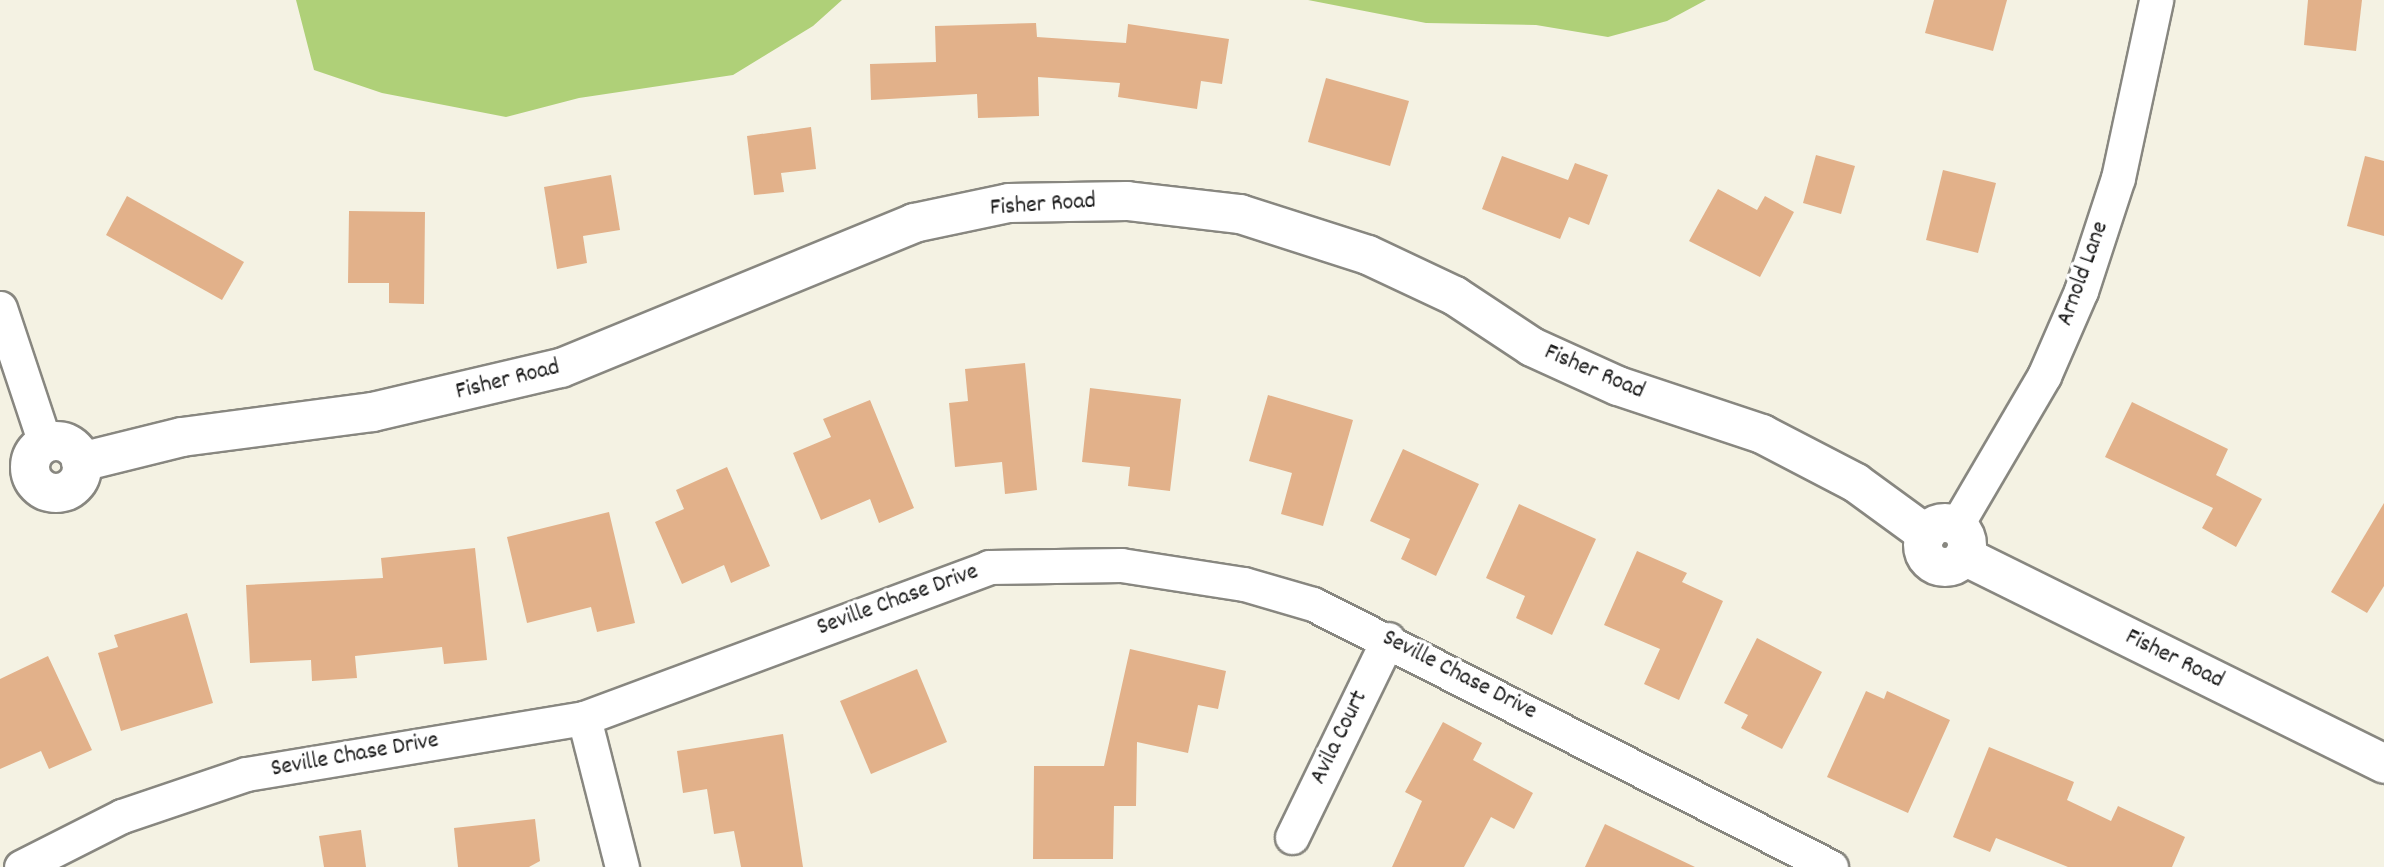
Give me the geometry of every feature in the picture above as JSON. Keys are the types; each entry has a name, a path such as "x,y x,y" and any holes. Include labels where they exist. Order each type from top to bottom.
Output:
{"street":[{"name":"Arnold Lane","path":"1949,539 2044,376 2081,291 2118,178 2156,0"},
{"name":"Fisher Road","path":"26,469 69,444 81,462 182,438 373,412 561,368 914,223 1009,204 1127,201 1241,214 1368,256 1455,296 1544,352 1618,386 1762,434 1856,483 1949,539 2384,764"},
{"path":"0,308 26,469"},
{"name":"Seville Chase Drive","path":"21,867 122,816 246,774 584,718 989,567 1121,565 1185,573 1313,604 1388,639 1787,857 1831,867"},
{"name":"Avila Court","path":"1292,837 1388,639"},
{"path":"584,718 622,867"}],"green space":[{"path":"296,0 842,0 813,26 733,75 579,98 506,117 382,93 314,70"},
{"path":"1308,0 1706,0 1667,21 1608,37 1536,25 1426,23"}],"building":[{"path":"1934,0 2007,0 1993,51 1925,33"},
{"path":"2308,0 2362,0 2356,51 2304,45"},
{"path":"1036,23 1037,37 1126,43 1128,24 1229,39 1222,84 1201,81 1197,109 1118,97 1120,83 1038,77 1039,116 978,118 977,94 871,100 870,64 936,62 935,26"},
{"path":"1326,78 1409,101 1390,166 1308,142"},
{"path":"811,127 816,169 781,173 784,192 754,195 747,136"},
{"path":"1816,155 1855,166 1841,214 1803,203"},
{"path":"1502,156 1568,180 1575,163 1608,175 1589,225 1569,217 1560,239 1482,209"},
{"path":"2365,156 2384,161 2384,236 2347,226"},
{"path":"1943,170 1996,183 1978,253 1926,240"},
{"path":"611,175 620,230 583,236 587,263 557,269 544,187"},
{"path":"1718,189 1757,210 1765,196 1794,212 1760,277 1689,241"},
{"path":"127,196 244,262 222,300 106,235"},
{"path":"349,211 425,212 424,304 389,303 389,283 348,283"},
{"path":"1025,363 1037,490 1005,494 1002,462 955,467 949,403 968,401 965,369"},
{"path":"1090,388 1181,399 1170,491 1128,486 1130,467 1082,462"},
{"path":"1268,395 1353,420 1323,526 1281,514 1292,473 1249,461"},
{"path":"870,400 914,508 879,523 870,499 821,520 793,453 831,437 823,419"},
{"path":"2132,402 2228,449 2216,475 2262,499 2236,547 2202,528 2213,508 2105,457"},
{"path":"1403,449 1479,484 1436,576 1401,559 1410,539 1370,521"},
{"path":"727,467 770,566 731,583 724,565 682,584 655,522 684,509 676,490"},
{"path":"2384,503 2384,586 2367,613 2331,592"},
{"path":"1519,504 1596,539 1552,635 1516,618 1525,596 1486,578"},
{"path":"609,512 635,623 597,632 591,607 527,623 507,537"},
{"path":"475,548 487,660 444,664 442,647 355,656 357,678 312,681 311,660 250,663 246,585 383,578 381,558"},
{"path":"1637,551 1687,573 1682,582 1723,601 1679,700 1644,684 1660,649 1604,625"},
{"path":"187,613 213,703 121,731 98,653 118,647 114,635"},
{"path":"1757,638 1822,672 1782,749 1741,728 1748,715 1724,703"},
{"path":"1130,649 1226,671 1218,709 1198,705 1188,753 1137,742 1136,806 1114,806 1113,859 1033,859 1034,766 1104,766"},
{"path":"48,656 92,750 49,769 41,751 0,769 0,679"},
{"path":"917,669 947,742 871,774 840,701"},
{"path":"1866,691 1884,699 1887,691 1950,720 1908,813 1827,777"},
{"path":"1443,722 1482,743 1473,760 1533,793 1514,829 1491,817 1464,867 1392,867 1422,801 1405,792"},
{"path":"783,734 803,867 741,867 734,831 714,834 707,789 683,793 677,751"},
{"path":"1989,747 2074,782 2067,800 2111,821 2118,806 2185,837 2172,867 2068,867 1996,838 1990,852 1953,837"},
{"path":"535,819 540,861 529,867 458,867 454,828"},
{"path":"1605,824 1695,867 1585,867"},
{"path":"361,830 366,867 324,867 319,836"}]}
